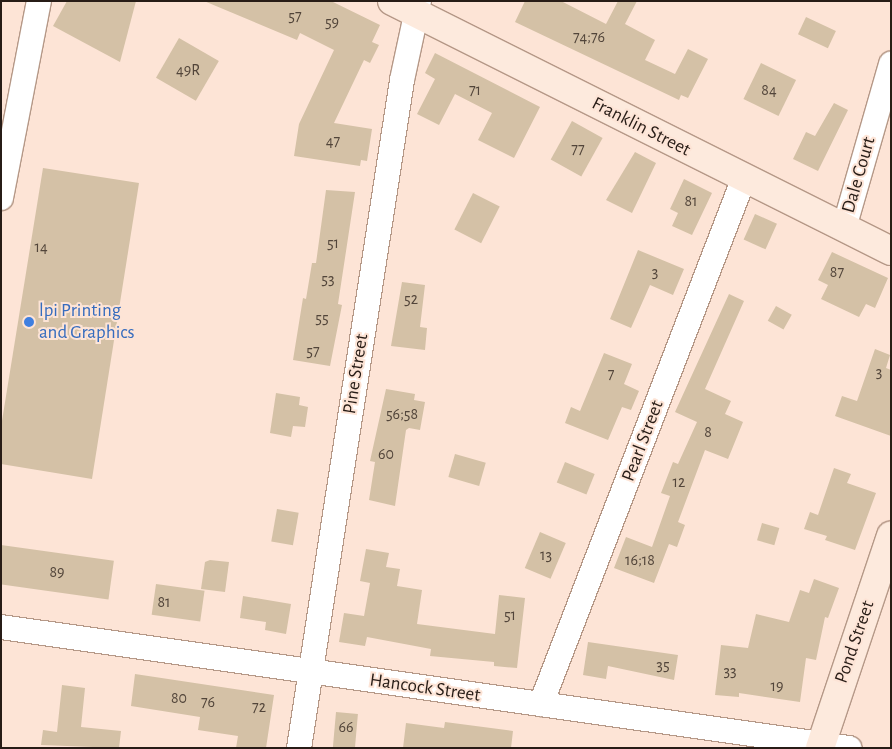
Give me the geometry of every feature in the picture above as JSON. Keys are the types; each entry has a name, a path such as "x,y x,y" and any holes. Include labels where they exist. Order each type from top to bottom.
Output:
{"main road":[{"name":"Franklin Street","path":"392,1 417,8 744,178 891,251"},
{"name":"Pond Street","path":"820,746 891,536"}],"street":[{"path":"1,198 39,1"},
{"name":"Pine Street","path":"299,748 402,80 417,8"},
{"name":"Dale Court","path":"844,228 891,64"},
{"name":"Pearl Street","path":"541,704 744,178"},
{"name":"Hancock Street","path":"1,627 820,746 849,748"}],"building":[{"path":"67,1 136,1 120,62 53,26"},
{"path":"204,1 331,1 380,25 372,42 379,45 370,63 364,60 334,123 372,129 367,161 361,160 360,166 294,156 299,124 334,50 300,33 297,40"},
{"path":"525,1 561,1 606,24 618,1 637,1 625,24 655,40 645,60 675,74 688,49 708,59 688,98 681,95 679,100 515,22"},
{"path":"806,17 836,31 828,48 798,34"},
{"path":"179,38 219,61 196,101 156,78"},
{"path":"435,53 540,107 514,158 478,140 492,113 455,94 439,125 417,114 435,79 425,73"},
{"path":"761,63 796,80 779,116 743,99"},
{"path":"834,103 848,110 818,171 793,159 806,132 815,136"},
{"path":"572,121 603,138 581,176 551,159"},
{"path":"635,152 656,163 632,213 606,200"},
{"path":"43,168 139,183 92,479 1,464 1,427"},
{"path":"684,179 712,193 692,235 672,226 678,213 670,209"},
{"path":"326,190 355,192 338,304 342,305 330,366 293,360 303,298 306,299 312,263 316,263"},
{"path":"473,193 500,207 481,243 454,230"},
{"path":"755,214 777,224 766,249 744,240"},
{"path":"638,250 684,269 673,295 650,285 631,328 610,319"},
{"path":"832,252 888,278 875,308 866,304 859,317 821,299 828,285 818,280"},
{"path":"402,282 425,285 420,327 427,328 425,350 391,346"},
{"path":"729,294 744,301 705,389 731,401 725,414 743,422 728,459 705,450 678,522 685,525 677,547 669,544 654,583 614,568 626,537 652,547 670,496 661,493 673,462 678,464 697,422 675,412"},
{"path":"776,306 792,315 784,330 768,321"},
{"path":"875,349 890,355 886,368 891,370 891,436 835,416 842,396 857,401"},
{"path":"604,353 632,364 624,384 639,391 631,410 622,407 608,440 565,423 571,407 580,411"},
{"path":"386,389 415,394 414,400 425,402 420,430 409,428 406,430 395,506 369,500 375,462 370,461"},
{"path":"276,393 300,397 299,405 308,407 305,427 293,426 291,437 270,433"},
{"path":"455,454 486,463 479,486 448,477"},
{"path":"565,462 595,474 586,494 557,482"},
{"path":"834,468 851,474 847,483 876,493 855,550 825,540 827,536 804,529 810,512 818,515"},
{"path":"277,509 299,513 293,545 271,541"},
{"path":"762,523 779,528 774,545 757,540"},
{"path":"540,532 566,543 551,579 525,568"},
{"path":"1,545 114,561 108,599 1,584"},
{"path":"366,549 389,553 386,567 400,569 397,586 422,590 417,624 495,634 499,595 525,598 517,668 494,666 494,662 430,656 431,649 367,637 365,646 339,642 344,613 364,616 370,583 360,581"},
{"path":"210,560 229,562 225,592 201,589 205,562"},
{"path":"814,579 839,588 828,618 825,617 816,660 806,658 800,702 739,693 739,697 715,695 721,645 748,648 756,614 789,622 800,590 809,593"},
{"path":"156,584 205,591 200,622 152,615"},
{"path":"243,596 291,604 286,634 265,630 266,622 240,618"},
{"path":"588,642 678,655 674,680 608,666 606,679 583,675"},
{"path":"135,674 274,695 266,748 236,748 238,736 198,730 200,717 131,706"},
{"path":"62,685 85,688 81,727 121,731 119,748 41,745 43,730 57,732"},
{"path":"336,712 358,714 355,748 333,748"},
{"path":"445,722 513,731 511,748 403,748 406,723 444,728"}],"place":[{"name":"lpi Printing and Graphics","path":"29,322"}]}
